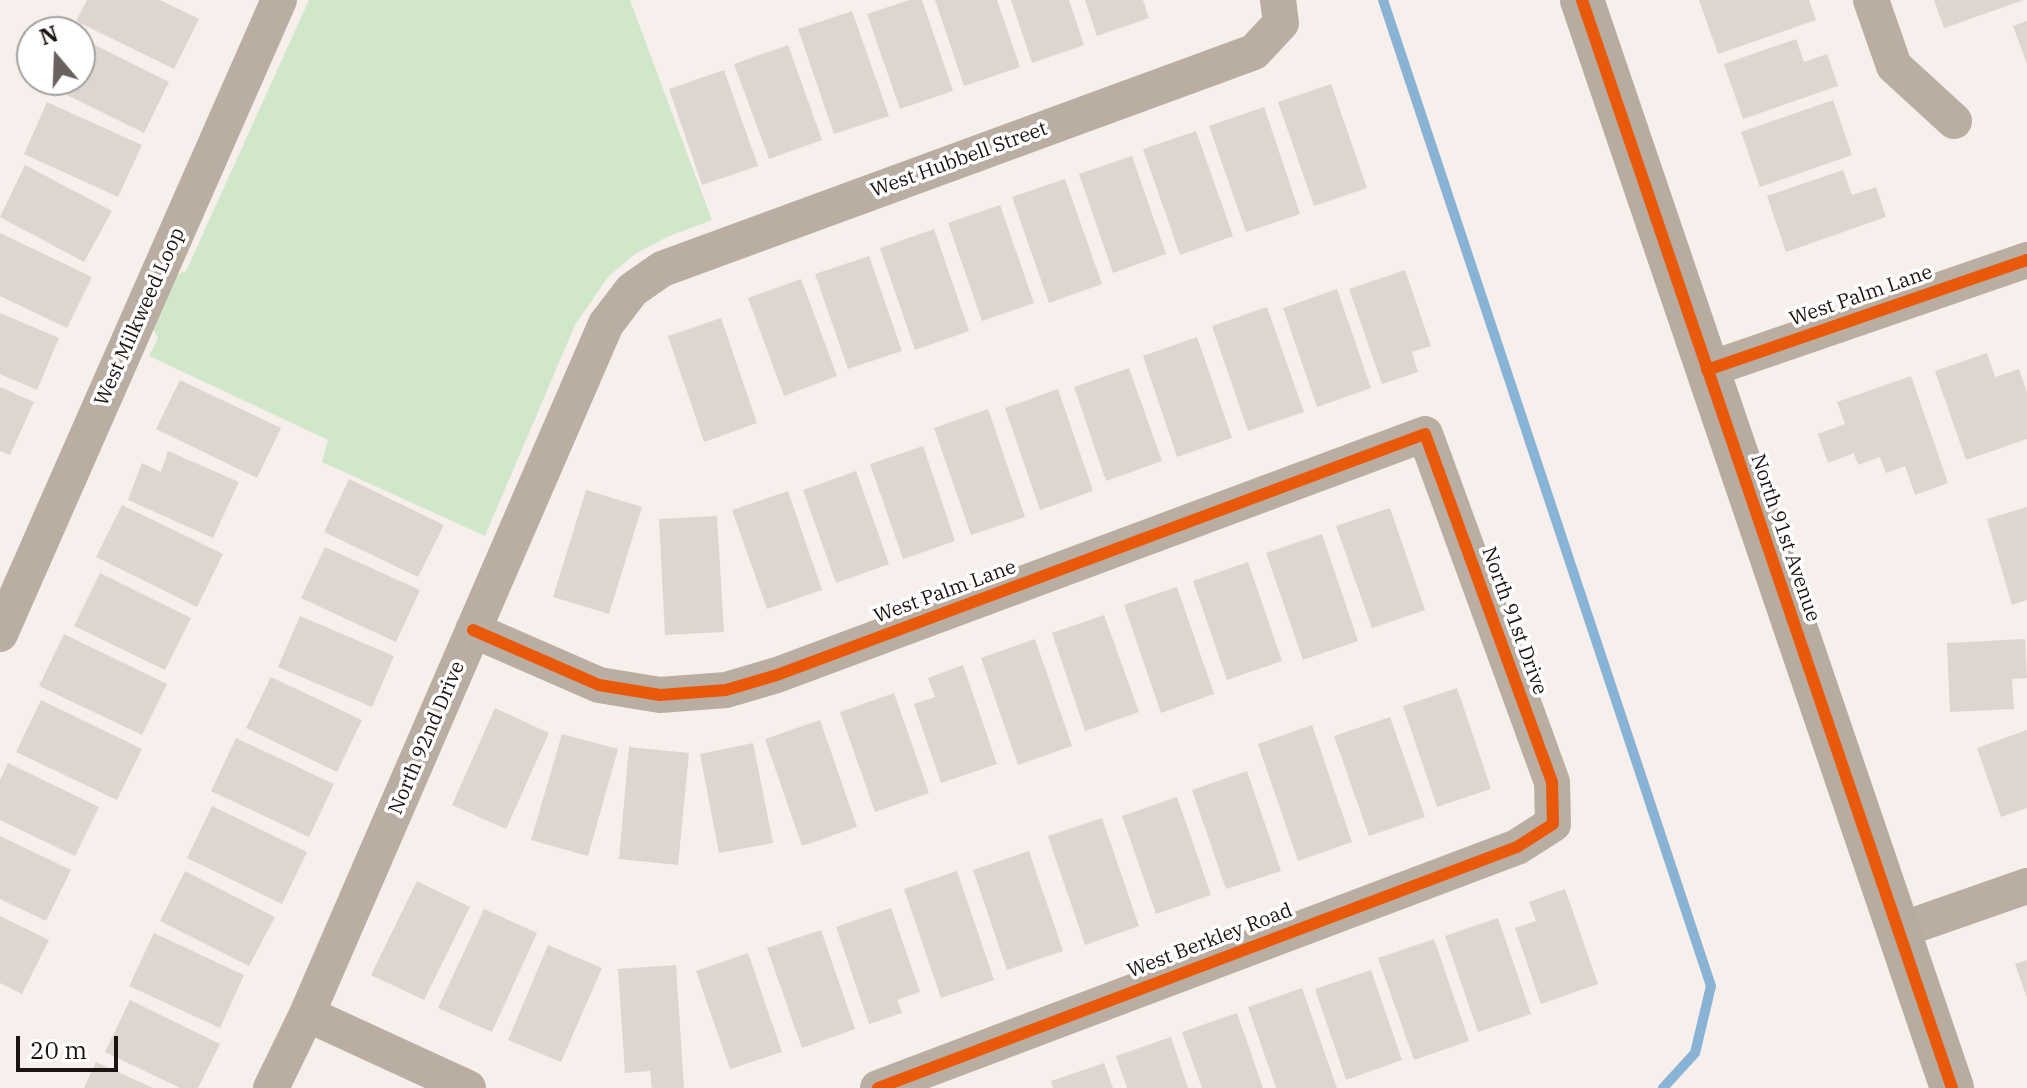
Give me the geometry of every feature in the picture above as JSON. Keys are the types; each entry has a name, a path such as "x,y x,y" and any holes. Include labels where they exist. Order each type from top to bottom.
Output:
{"main road":[{"name":"North 91st Avenue","path":"1582,0 1952,1088"}],"street":[{"name":"West Milkweed Loop","path":"0,634 279,0"},
{"path":"1871,0 1894,66 1954,121"},
{"name":"West Hubbell Street","path":"632,290 662,269 1254,52 1280,11"},
{"name":"West Palm Lane","path":"1707,370 2027,260"},
{"name":"North 92nd Drive","path":"307,1014 606,324 632,290"},
{"name":"West Palm Lane","path":"473,630 599,685 660,695 726,690 777,675 1425,434"},
{"name":"North 91st Drive","path":"1425,434 1552,782 1553,824"},
{"name":"West Berkley Road","path":"878,1088 1517,847 1553,824"},
{"path":"1898,931 2027,886"},
{"path":"271,1088 307,1014 468,1088"}],"green space":[{"path":"309,0 630,0 712,220 667,237 635,254 608,277 575,325 485,536 322,462 328,440 149,356 158,338 152,327 173,276 186,271"}],"building":[{"path":"87,0 160,0 199,19 174,69 96,31 96,16 79,16"},
{"path":"909,0 922,0 953,91 900,109 867,14"},
{"path":"935,0 997,0 1020,67 964,86"},
{"path":"1011,0 1069,0 1084,45 1032,63"},
{"path":"1085,0 1143,0 1149,18 1097,36"},
{"path":"1699,0 1809,0 1816,20 1718,54"},
{"path":"1934,0 2024,0 1944,28"},
{"path":"852,11 889,116 834,134 798,29"},
{"path":"2027,21 2027,64 2013,26"},
{"path":"1796,39 1804,62 1827,54 1838,86 1743,119 1724,64"},
{"path":"788,45 822,140 769,159 734,64"},
{"path":"96,46 169,82 144,133 69,96 96,96"},
{"path":"724,70 758,166 702,185 669,89"},
{"path":"1331,84 1367,188 1314,206 1278,102"},
{"path":"1833,100 1852,155 1760,187 1741,132"},
{"path":"47,102 142,145 118,197 24,154"},
{"path":"1264,107 1300,214 1246,232 1209,126"},
{"path":"1196,131 1233,236 1180,255 1143,149"},
{"path":"1132,156 1166,254 1113,273 1079,174"},
{"path":"25,165 112,211 84,262 0,217"},
{"path":"1843,170 1852,195 1876,187 1886,217 1786,252 1767,196"},
{"path":"1065,179 1102,284 1049,303 1012,197"},
{"path":"1000,205 1034,303 982,321 948,223"},
{"path":"934,229 969,331 915,350 880,248"},
{"path":"0,233 92,277 67,328 0,296"},
{"path":"869,256 902,351 848,369 815,274"},
{"path":"1405,270 1431,346 1412,352 1418,372 1382,384 1349,289"},
{"path":"801,279 837,376 784,396 748,298"},
{"path":"1337,289 1371,388 1317,407 1283,308"},
{"path":"1267,307 1304,412 1248,431 1212,326"},
{"path":"0,313 59,338 37,390 0,374"},
{"path":"721,318 757,423 704,442 668,336"},
{"path":"1197,337 1232,438 1177,457 1143,356"},
{"path":"1987,353 1995,377 2019,369 2027,392 2027,439 1966,460 1935,371"},
{"path":"1129,368 1162,461 1106,481 1074,387"},
{"path":"1911,376 1948,483 1915,495 1905,466 1886,473 1880,457 1858,465 1854,453 1828,463 1818,434 1845,424 1837,402"},
{"path":"180,380 281,428 257,478 156,429"},
{"path":"0,387 34,402 10,455 0,451"},
{"path":"1058,389 1093,491 1040,510 1005,408"},
{"path":"988,409 1025,517 971,535 934,428"},
{"path":"923,446 955,541 903,559 870,464"},
{"path":"168,451 239,482 213,538 128,500 142,463 161,472"},
{"path":"856,471 889,564 836,583 803,490"},
{"path":"349,479 444,525 418,577 324,532"},
{"path":"586,490 642,507 609,614 553,597"},
{"path":"788,491 822,590 767,609 732,510"},
{"path":"122,505 223,554 197,607 96,557"},
{"path":"2027,507 2027,600 2012,605 1987,519"},
{"path":"1390,508 1425,610 1372,628 1336,526"},
{"path":"717,516 724,632 665,635 659,519"},
{"path":"1322,534 1358,641 1303,660 1266,553"},
{"path":"325,547 420,590 396,642 301,598"},
{"path":"1248,562 1282,661 1227,680 1193,581"},
{"path":"100,573 191,618 165,670 74,626"},
{"path":"1177,587 1214,694 1161,713 1124,605"},
{"path":"1104,615 1139,712 1085,731 1052,633"},
{"path":"300,616 394,656 372,707 278,667"},
{"path":"64,634 167,684 142,735 39,686"},
{"path":"1035,639 1072,746 1018,765 981,658"},
{"path":"2025,639 2027,678 2012,679 2014,709 1950,712 1947,643"},
{"path":"963,665 997,764 941,783 914,704 935,697 928,678"},
{"path":"271,677 362,720 337,772 246,728"},
{"path":"1457,688 1491,789 1437,807 1403,706"},
{"path":"894,693 929,793 875,812 840,712"},
{"path":"41,700 142,749 117,800 16,752"},
{"path":"495,708 549,733 506,829 452,805"},
{"path":"1390,717 1425,817 1369,836 1334,736"},
{"path":"820,720 857,827 802,846 765,739"},
{"path":"1312,725 1352,842 1298,861 1258,744"},
{"path":"2027,730 2027,808 2001,817 1977,748"},
{"path":"562,734 618,749 588,856 531,840"},
{"path":"236,738 334,784 309,837 211,791"},
{"path":"753,743 773,843 719,853 700,754"},
{"path":"629,747 689,753 678,865 619,859"},
{"path":"8,763 99,807 75,856 0,820 0,780"},
{"path":"1247,771 1281,871 1226,889 1192,790"},
{"path":"1177,797 1211,895 1156,914 1122,816"},
{"path":"212,806 307,852 282,904 187,858"},
{"path":"1102,818 1139,926 1085,945 1048,836"},
{"path":"0,836 71,870 46,921 0,899"},
{"path":"1029,851 1063,951 1007,970 973,870"},
{"path":"185,871 275,917 249,966 160,921"},
{"path":"957,871 994,980 941,998 904,889"},
{"path":"417,881 470,907 424,1000 371,975"},
{"path":"1565,889 1598,984 1541,1004 1515,928 1536,921 1529,902"},
{"path":"891,908 920,992 897,1000 902,1013 869,1024 836,927"},
{"path":"484,909 537,933 492,1032 438,1008"},
{"path":"0,916 49,940 22,994 0,983"},
{"path":"1498,918 1531,1014 1478,1032 1445,936"},
{"path":"821,930 855,1029 802,1048 767,948"},
{"path":"154,933 244,975 220,1028 129,986"},
{"path":"1434,939 1469,1041 1414,1060 1378,958"},
{"path":"548,945 602,968 561,1062 508,1040"},
{"path":"748,953 782,1052 730,1069 696,971"},
{"path":"2027,960 2027,998 2015,964"},
{"path":"676,965 684,1088 652,1088 650,1071 625,1073 618,969"},
{"path":"1371,970 1402,1060 1346,1080 1315,989"},
{"path":"1302,988 1337,1088 1276,1088 1248,1007"},
{"path":"130,1000 220,1044 198,1088 180,1088 105,1052"},
{"path":"1237,1013 1263,1088 1202,1088 1182,1032"},
{"path":"1171,1037 1188,1088 1127,1088 1116,1056"},
{"path":"96,1062 153,1088 84,1088"},
{"path":"1104,1063 1113,1088 1053,1088 1051,1081"}],"waterway":[{"path":"1383,0 1711,986 1695,1053 1663,1088"}],"cycle path":[{"path":"1582,0 1952,1088"},
{"path":"1707,370 2027,260"},
{"path":"473,630 599,685 660,695 726,690 777,675 1425,434 1552,782 1553,824 1517,847 878,1088"}]}
